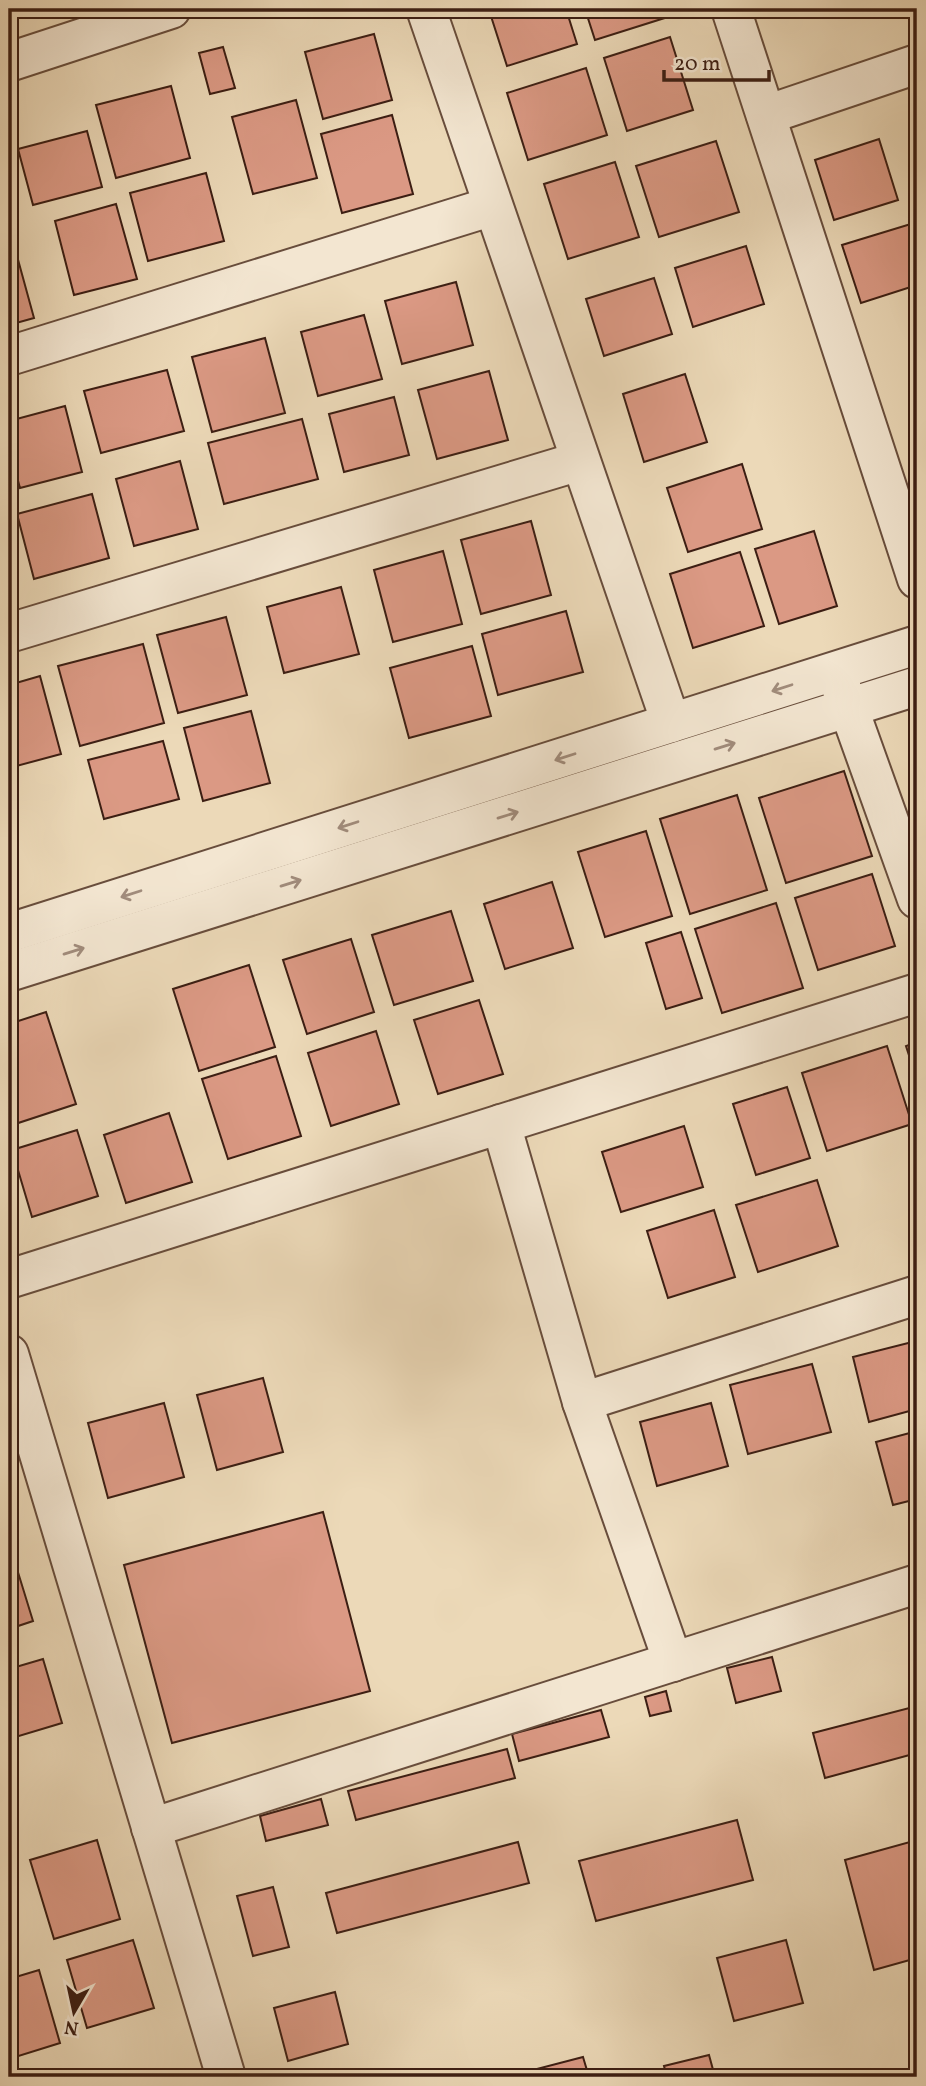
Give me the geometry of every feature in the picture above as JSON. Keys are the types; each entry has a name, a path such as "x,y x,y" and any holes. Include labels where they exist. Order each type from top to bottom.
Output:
{"street":[{"path":"9,62 171,9"},
{"path":"426,9 670,723"},
{"path":"731,9 917,579"},
{"path":"766,115 917,64"},
{"path":"9,356 494,206"},
{"path":"9,633 580,461"},
{"path":"9,933 917,645"},
{"path":"835,671 917,899"},
{"path":"9,972 917,686"},
{"path":"9,1279 917,993"},
{"path":"501,1124 582,1402 673,1662"},
{"path":"582,1402 917,1295"},
{"path":"9,1354 226,2077"},
{"path":"151,1828 917,1584"}],"building":[{"path":"566,9 577,44 507,66 489,10"},
{"path":"585,9 669,9 671,16 595,40"},
{"path":"374,34 392,100 323,119 305,52"},
{"path":"670,37 693,110 627,131 604,58"},
{"path":"223,47 235,88 210,94 199,53"},
{"path":"586,68 607,135 528,160 507,93"},
{"path":"171,86 190,158 116,178 96,105"},
{"path":"296,100 317,178 253,194 232,117"},
{"path":"392,115 413,194 342,213 321,134"},
{"path":"87,131 102,187 33,205 18,149"},
{"path":"879,139 898,200 834,220 815,160"},
{"path":"716,141 739,212 659,237 636,166"},
{"path":"615,162 639,237 568,259 544,184"},
{"path":"206,173 224,241 148,261 130,193"},
{"path":"116,204 137,279 74,295 55,221"},
{"path":"914,223 917,234 917,285 861,303 842,245"},
{"path":"14,245 34,318 9,325 9,246"},
{"path":"746,246 764,304 693,327 675,268"},
{"path":"654,278 672,334 604,356 586,299"},
{"path":"456,282 473,345 402,364 385,301"},
{"path":"364,315 382,379 318,396 301,332"},
{"path":"265,338 285,413 212,432 192,357"},
{"path":"167,370 184,431 101,453 84,391"},
{"path":"489,371 508,440 437,459 418,390"},
{"path":"685,374 707,442 644,462 623,394"},
{"path":"394,397 409,455 344,472 329,414"},
{"path":"65,406 82,472 20,488 9,448 9,421"},
{"path":"302,419 318,479 224,504 208,443"},
{"path":"180,461 198,529 134,546 116,479"},
{"path":"742,464 762,529 688,552 667,488"},
{"path":"92,494 109,558 34,579 17,514"},
{"path":"531,521 551,595 481,614 461,540"},
{"path":"814,531 837,606 779,624 755,549"},
{"path":"443,551 462,624 393,642 374,570"},
{"path":"740,552 764,626 693,648 670,574"},
{"path":"341,587 359,654 284,673 267,607"},
{"path":"566,611 583,672 498,695 482,634"},
{"path":"226,617 247,695 178,713 157,635"},
{"path":"143,644 164,723 80,746 58,666"},
{"path":"472,646 491,716 409,738 390,668"},
{"path":"40,676 61,754 9,768 9,685"},
{"path":"251,711 270,783 203,801 184,728"},
{"path":"163,741 179,799 104,819 88,760"},
{"path":"917,764 917,787 911,766"},
{"path":"844,771 872,856 786,883 759,798"},
{"path":"737,795 767,890 690,914 660,819"},
{"path":"646,831 672,916 605,937 578,852"},
{"path":"872,874 895,946 818,970 795,898"},
{"path":"552,882 573,948 505,969 484,904"},
{"path":"776,903 803,988 722,1013 695,929"},
{"path":"451,911 473,981 394,1005 372,935"},
{"path":"681,932 702,998 666,1009 646,943"},
{"path":"351,939 374,1012 307,1034 283,960"},
{"path":"249,965 275,1047 199,1071 173,989"},
{"path":"479,1000 503,1074 438,1094 414,1020"},
{"path":"46,1012 76,1104 9,1126 9,1024"},
{"path":"376,1031 399,1104 331,1126 308,1053"},
{"path":"917,1042 917,1080 906,1046"},
{"path":"887,1046 912,1124 827,1151 802,1073"},
{"path":"276,1056 301,1136 228,1159 202,1079"},
{"path":"787,1087 810,1158 756,1175 733,1104"},
{"path":"169,1113 192,1182 126,1203 104,1135"},
{"path":"684,1126 703,1187 621,1212 602,1152"},
{"path":"77,1130 98,1196 32,1217 12,1150"},
{"path":"817,1180 838,1246 758,1272 736,1205"},
{"path":"714,1210 735,1277 668,1298 647,1231"},
{"path":"916,1341 917,1409 869,1422 853,1357"},
{"path":"812,1364 831,1432 748,1454 730,1385"},
{"path":"263,1378 283,1452 217,1470 197,1395"},
{"path":"164,1403 184,1477 108,1498 88,1423"},
{"path":"711,1403 728,1466 657,1486 640,1422"},
{"path":"917,1431 917,1499 893,1505 876,1442"},
{"path":"323,1512 370,1691 172,1743 124,1565"},
{"path":"9,1543 33,1621 9,1629"},
{"path":"772,1657 781,1691 736,1703 727,1668"},
{"path":"43,1659 62,1723 9,1739 9,1669"},
{"path":"666,1691 671,1711 650,1716 645,1697"},
{"path":"917,1706 917,1753 825,1778 813,1733"},
{"path":"601,1710 609,1737 519,1761 512,1734"},
{"path":"507,1749 515,1778 356,1820 348,1791"},
{"path":"321,1799 328,1825 266,1841 260,1816"},
{"path":"737,1820 753,1880 596,1921 579,1861"},
{"path":"97,1840 120,1919 54,1939 30,1860"},
{"path":"917,1840 917,1958 874,1970 845,1860"},
{"path":"518,1842 529,1883 337,1933 326,1893"},
{"path":"273,1887 289,1947 253,1956 237,1896"},
{"path":"133,1940 154,2008 87,2028 67,1960"},
{"path":"786,1940 803,2003 734,2021 717,1958"},
{"path":"39,1970 60,2043 9,2059 9,1979"},
{"path":"335,1992 348,2044 288,2061 274,2008"},
{"path":"709,2055 715,2077 667,2077 664,2066"},
{"path":"583,2057 589,2077 506,2077"},
{"path":"361,2071 362,2077 337,2077"}]}
